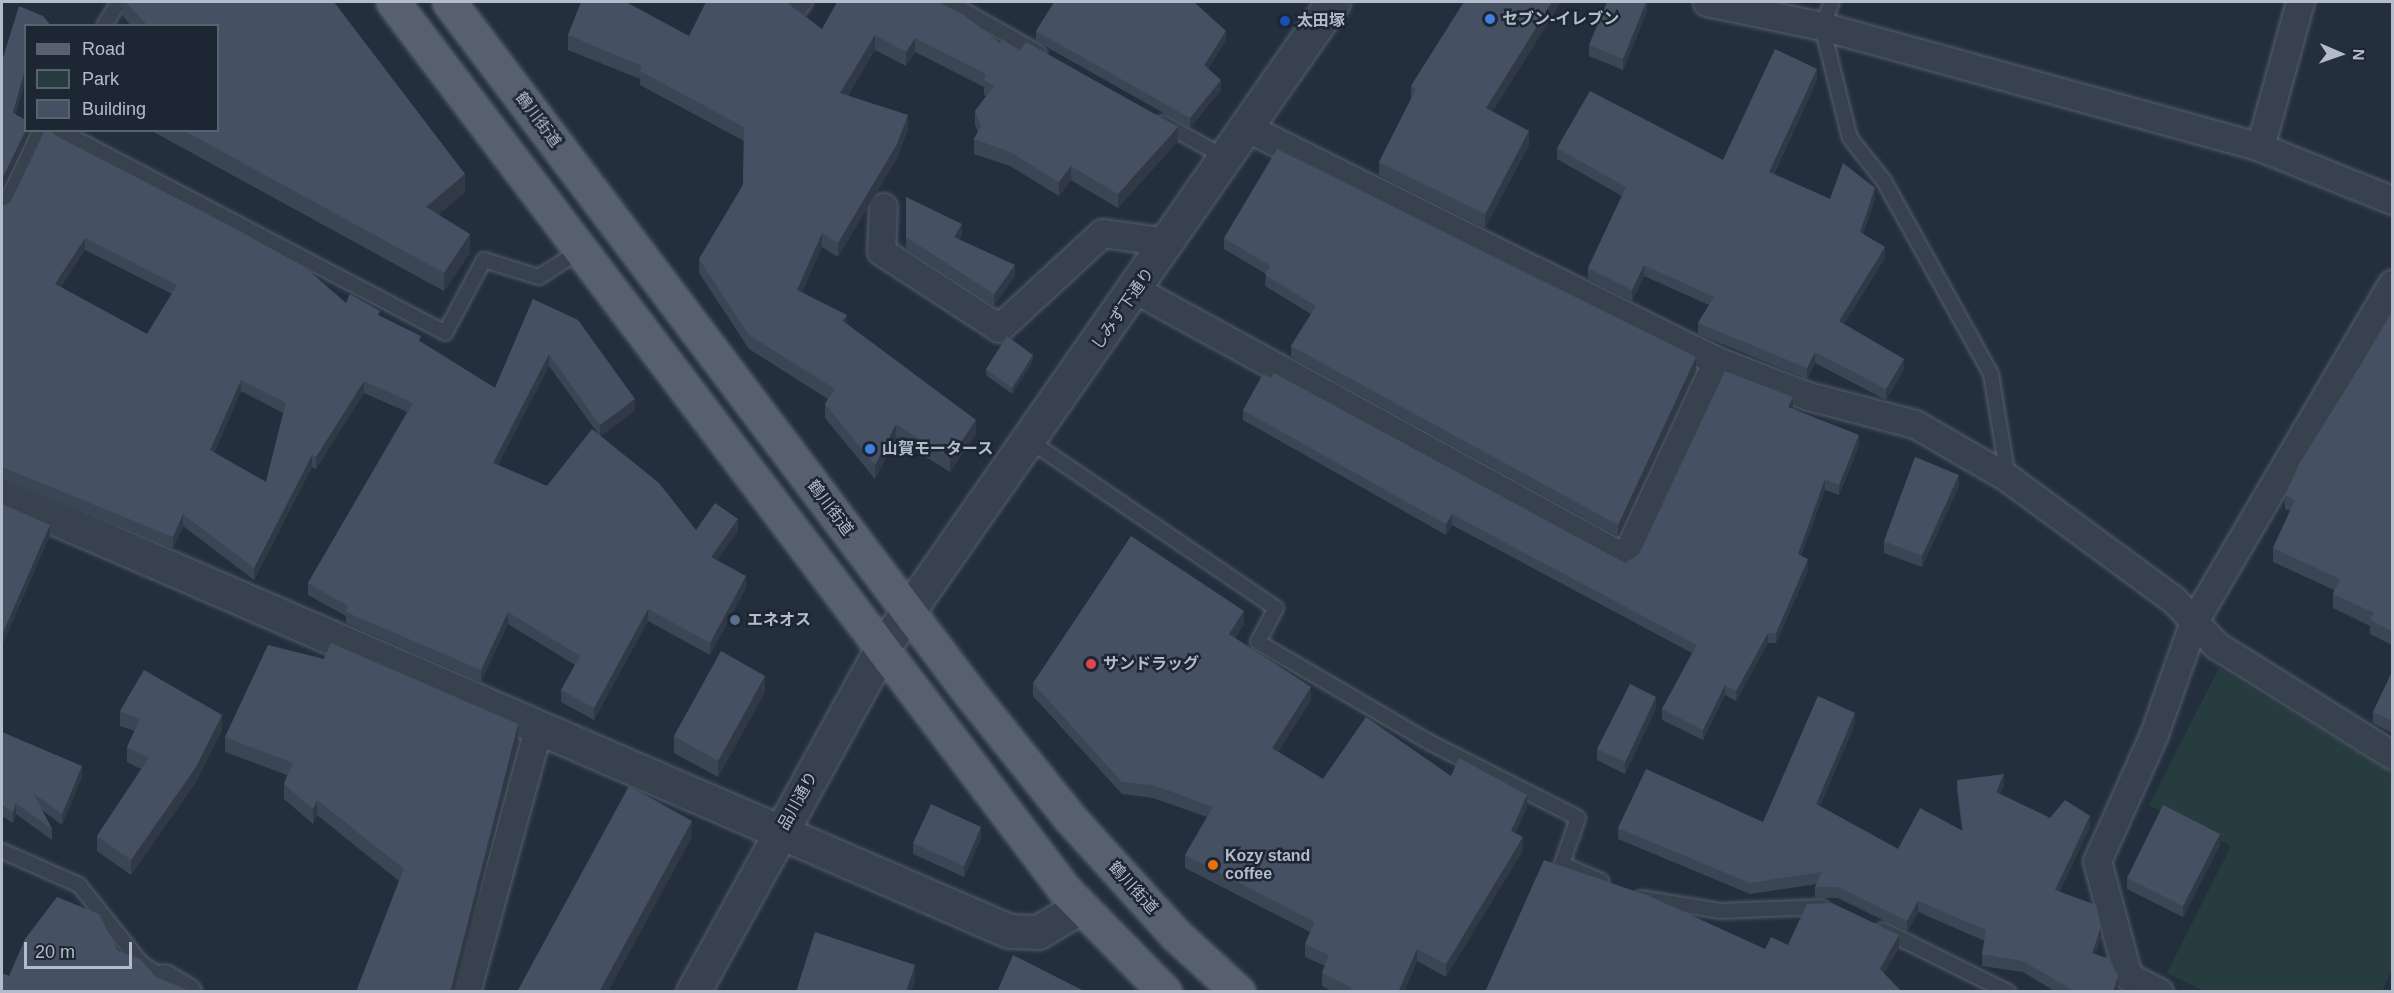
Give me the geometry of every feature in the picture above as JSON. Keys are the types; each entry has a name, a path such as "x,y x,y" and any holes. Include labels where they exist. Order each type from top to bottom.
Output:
{"main road":[{"path":"393,2 578,252 1080,907 1165,992"},
{"name":"鶴川街道","path":"449,2 908,613 1068,817 1175,934 1238,992"}],"street":[{"name":"しみず下通り","path":"908,613 1136,290 1224,158 1333,2"},
{"path":"1707,2 1822,26 2260,147 2392,200"},
{"path":"2260,147 2300,2"},
{"path":"1246,127 1717,362 1808,396 1915,424 2008,478 2173,599 2216,645 2392,755"},
{"path":"883,207 881,251 999,328 1102,233 1169,242"},
{"path":"2159,992 2128,984 2097,861 2154,734 2194,621 2392,284"},
{"path":"1136,290 1625,558 1717,362"},
{"path":"2,495 539,726 780,834 1009,931 1038,932 1080,907"},
{"name":"品川通り","path":"693,992 881,650 908,613"},
{"path":"466,992 539,726"}],"lane":[{"path":"105,24 119,2"},
{"path":"783,2 799,10 805,2"},
{"path":"949,2 1051,59"},
{"path":"1832,2 1822,26 1850,138 1884,180 1991,374 2008,478"},
{"path":"1153,117 1224,158"},
{"path":"2,211 40,132"},
{"path":"63,132 445,333 484,260 539,277 578,252"},
{"path":"1030,441 1276,608 1258,642 1430,742 1578,818 1562,864 1618,888 1720,911 1834,906"},
{"path":"2,851 79,885 141,963 175,985"},
{"path":"1865,921 2008,992"}],"green space":[{"path":"2219,668 2392,773 2392,969 2382,991 2204,991 2167,973 2231,846 2149,805"}],"building":[{"path":"126,2 334,2 465,174 426,207 470,234 444,273 187,132 219,132 219,24 146,24"},
{"path":"581,2 626,2 689,36 706,2 786,2 822,29 837,2 938,2 964,15 1000,43 1002,39 1019,52 1026,42 1178,127 1118,194 1071,166 1059,182 1010,152 974,139 981,126 975,111 994,86 984,80 986,74 915,38 906,52 875,35 840,93 908,115 897,144 838,243 822,233 797,290 847,315 843,321 976,420 950,458 896,424 875,465 825,404 835,389 749,335 699,259 743,185 744,127 640,71 642,66 568,35"},
{"path":"1054,2 1194,2 1226,31 1204,65 1221,80 1190,118 1036,31"},
{"path":"1464,2 1552,2 1486,108 1529,131 1485,214 1379,162 1416,89 1411,86"},
{"path":"1607,2 1646,2 1623,59 1589,45"},
{"path":"19,6 43,16 49,24 24,24 24,73 13,113 24,119 25,132 2,179 2,61"},
{"path":"1775,49 1817,69 1769,172 1830,199 1843,163 1875,188 1860,232 1885,247 1839,321 1904,359 1886,389 1815,352 1807,368 1698,323 1714,297 1644,265 1632,290 1588,268 1626,187 1557,148 1590,91 1723,160"},
{"path":"44,132 49,132 240,231 307,269 346,303 350,294 380,311 378,315 421,336 419,341 495,388 533,299 578,320 635,399 600,425 549,354 493,463 547,486 592,429 659,483 696,530 715,503 738,519 711,557 746,576 710,643 648,609 594,708 561,690 580,656 508,612 481,670 346,612 348,606 308,583 413,403 364,381 316,457 312,455 254,568 183,514 173,537 2,467 2,206 10,203","holes":["85,238 177,285 147,334 55,284","241,380 286,403 266,482 210,450"]},
{"path":"1277,149 1696,357 1618,525 1291,346 1316,306 1265,275 1271,266 1224,238"},
{"path":"906,197 962,224 954,237 1015,265 994,294 906,237"},
{"path":"2392,315 2392,631 2370,620 2374,613 2333,594 2340,579 2273,548 2295,500 2285,495 2299,464"},
{"path":"1007,336 1033,355 1012,388 986,369"},
{"path":"1725,371 1793,397 1788,407 1859,435 1839,485 1825,479 1798,554 1808,559 1776,633 1768,633 1736,691 1725,685 1703,730 1662,709 1697,645 1452,514 1446,524 1243,410 1263,374 1271,378 1274,373 1625,563 1639,554"},
{"path":"1915,457 1959,475 1922,556 1884,541"},
{"path":"2,504 50,525 2,635"},
{"path":"1131,536 1244,611 1229,634 1311,687 1272,748 1323,779 1366,717 1451,776 1459,758 1527,795 1511,831 1523,837 1446,964 1417,949 1398,992 1349,992 1352,988 1322,973 1329,955 1305,944 1315,922 1185,855 1213,807 1153,785 1122,782 1033,683"},
{"path":"331,643 518,724 450,992 356,992 404,869 317,800 313,809 284,784 293,763 225,737 268,645 324,659"},
{"path":"721,651 765,676 718,761 674,736"},
{"path":"144,670 222,715 196,767 131,860 97,836 149,758 127,747 140,719 120,711"},
{"path":"2392,672 2392,721 2373,712"},
{"path":"1630,684 1656,697 1625,762 1597,749"},
{"path":"1818,696 1855,713 1816,804 1898,849 1920,808 1963,831 1957,780 2004,774 1996,792 2050,818 2065,800 2090,816 2055,890 2096,905 2101,927 2092,953 2110,959 2118,976 2113,992 2076,992 2023,961 1982,954 1986,930 1918,901 1907,921 1838,887 1815,887 1822,872 1750,883 1618,828 1646,769 1763,822"},
{"path":"2,732 82,766 62,814 33,793 52,829 16,803 13,812 2,805"},
{"path":"629,786 692,821 599,992 517,992"},
{"path":"931,804 981,827 964,866 913,843"},
{"path":"2163,805 2220,834 2183,906 2127,878"},
{"path":"1544,860 1649,896 1765,949 1771,937 1788,945 1807,904 1832,903 1899,935 1880,969 1902,992 1485,992"},
{"path":"57,897 99,914 118,951 140,959 156,977 192,992 2,992 2,973 9,976 25,939"},
{"path":"815,932 915,965 906,992 796,992"},
{"path":"1013,955 1086,992 997,992"}],"place":[{"name":"セブン-イレブン","path":"1490,19"},
{"name":"太田塚","path":"1285,21"},
{"name":"山賀モータース","path":"870,449"},
{"name":"エネオス","path":"735,620"},
{"name":"サンドラッグ","path":"1091,664"},
{"name":"Kozy stand coffee","path":"1213,865"}]}
